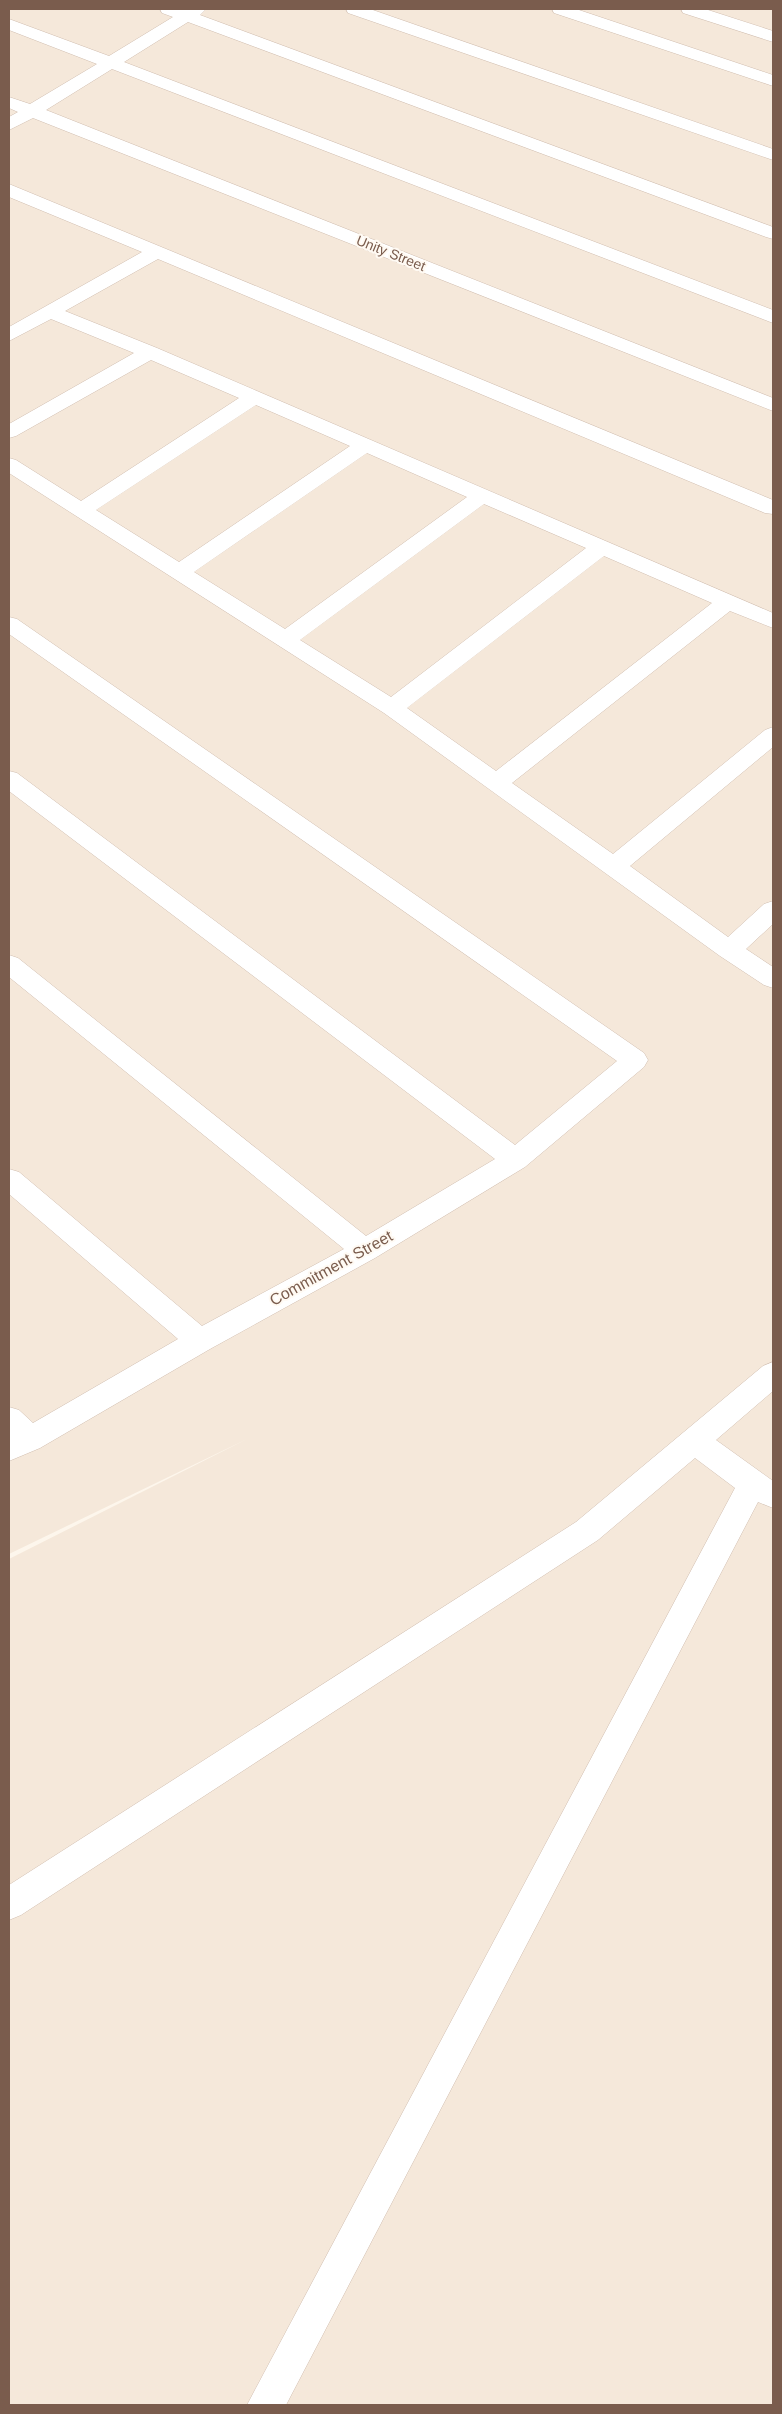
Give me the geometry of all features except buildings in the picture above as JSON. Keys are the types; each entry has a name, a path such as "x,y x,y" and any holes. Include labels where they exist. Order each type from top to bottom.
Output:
{"street":[{"path":"168,9 192,12 773,233"},
{"path":"354,9 773,155"},
{"path":"560,9 773,81"},
{"path":"689,9 773,37"},
{"path":"9,125 192,12"},
{"path":"9,24 773,317"},
{"name":"Unity Street","path":"9,102 773,405"},
{"path":"9,190 773,508"},
{"path":"9,335 156,252"},
{"path":"50,312 150,352 773,621"},
{"path":"9,432 150,352"},
{"path":"81,510 254,397"},
{"path":"179,572 365,445"},
{"path":"9,464 392,708 729,950 773,979"},
{"path":"285,640 483,495"},
{"path":"392,708 602,547"},
{"path":"496,783 729,601"},
{"name":"Commitment Street","path":"9,624 636,1060 515,1160 365,1250 200,1341 20,1444"},
{"path":"613,867 773,735"},
{"path":"9,779 515,1160"},
{"path":"729,950 773,910"},
{"path":"9,964 365,1250"},
{"path":"9,1179 200,1341"},
{"path":"9,1904 587,1531 773,1374"},
{"path":"9,1419 20,1444"},
{"path":"266,2405 763,1490 695,1441"}],"shaded area":[{"path":"9,9 773,9 773,2405 9,2405 9,1559 247,1439 9,1554"}]}
